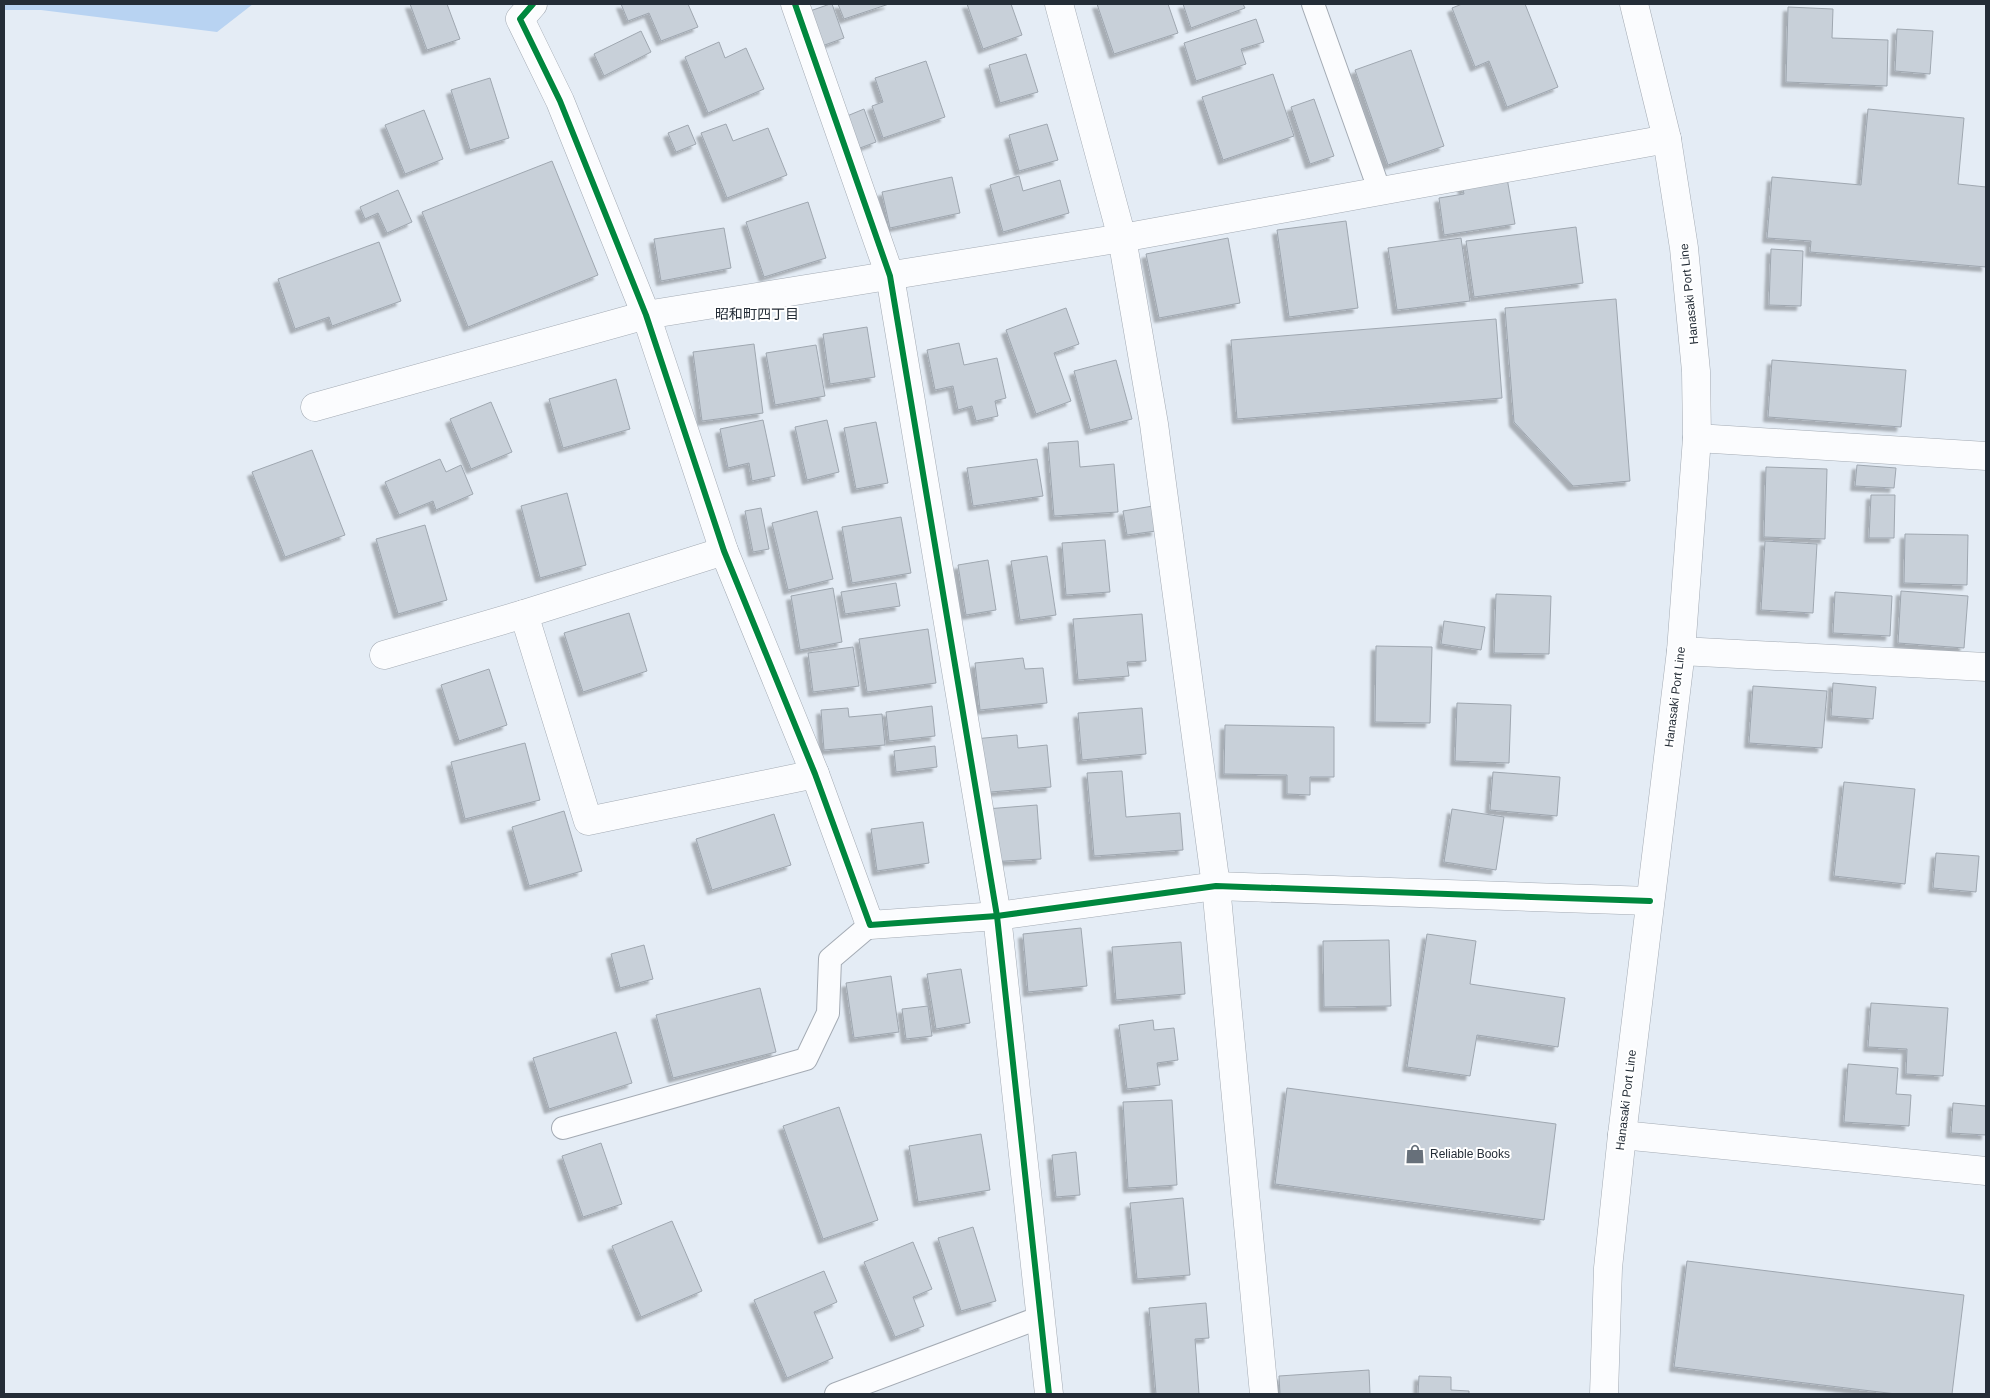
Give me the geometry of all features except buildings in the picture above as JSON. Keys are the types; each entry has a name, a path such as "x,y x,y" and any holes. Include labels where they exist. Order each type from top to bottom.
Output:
{"street":[{"path":"533,4 520,18 560,101 646,315 724,551 814,774 870,925 997,916 1216,886 1650,901"},
{"path":"795,4 890,276 997,916 1050,1394"},
{"path":"1059,4 1122,238 1154,424 1216,886 1264,1394"},
{"name":"Hanasaki Port Line","path":"1604,1394 1608,1268 1622,1135 1681,651 1697,438 1696,371 1685,257 1667,139 1634,4"},
{"path":"315,407 646,315 1122,238 1667,139"},
{"path":"1697,438 1986,456"},
{"path":"384,655 524,614 724,551"},
{"path":"524,614 588,821 814,774"},
{"path":"1681,651 1986,667"},
{"path":"1622,1135 1986,1171"}],"lane":[{"path":"1314,4 1380,192"},
{"path":"564,1128 806,1059 828,1013 830,959 870,925"},
{"path":"836,1394 1041,1317"}],"shaded area":[{"path":"4,4 253,4 217,32 41,10 4,10"}],"cycle path":[{"path":"533,4 520,19 560,101 646,315 724,551 815,774 870,925 997,916 1216,886 1650,901"},
{"path":"795,4 890,276 997,916 1049,1394"}],"place":[{"name":"Reliable Books","path":"1415,1154"}],"district":[{"name":"昭和町四丁目","path":"757,314"}]}
